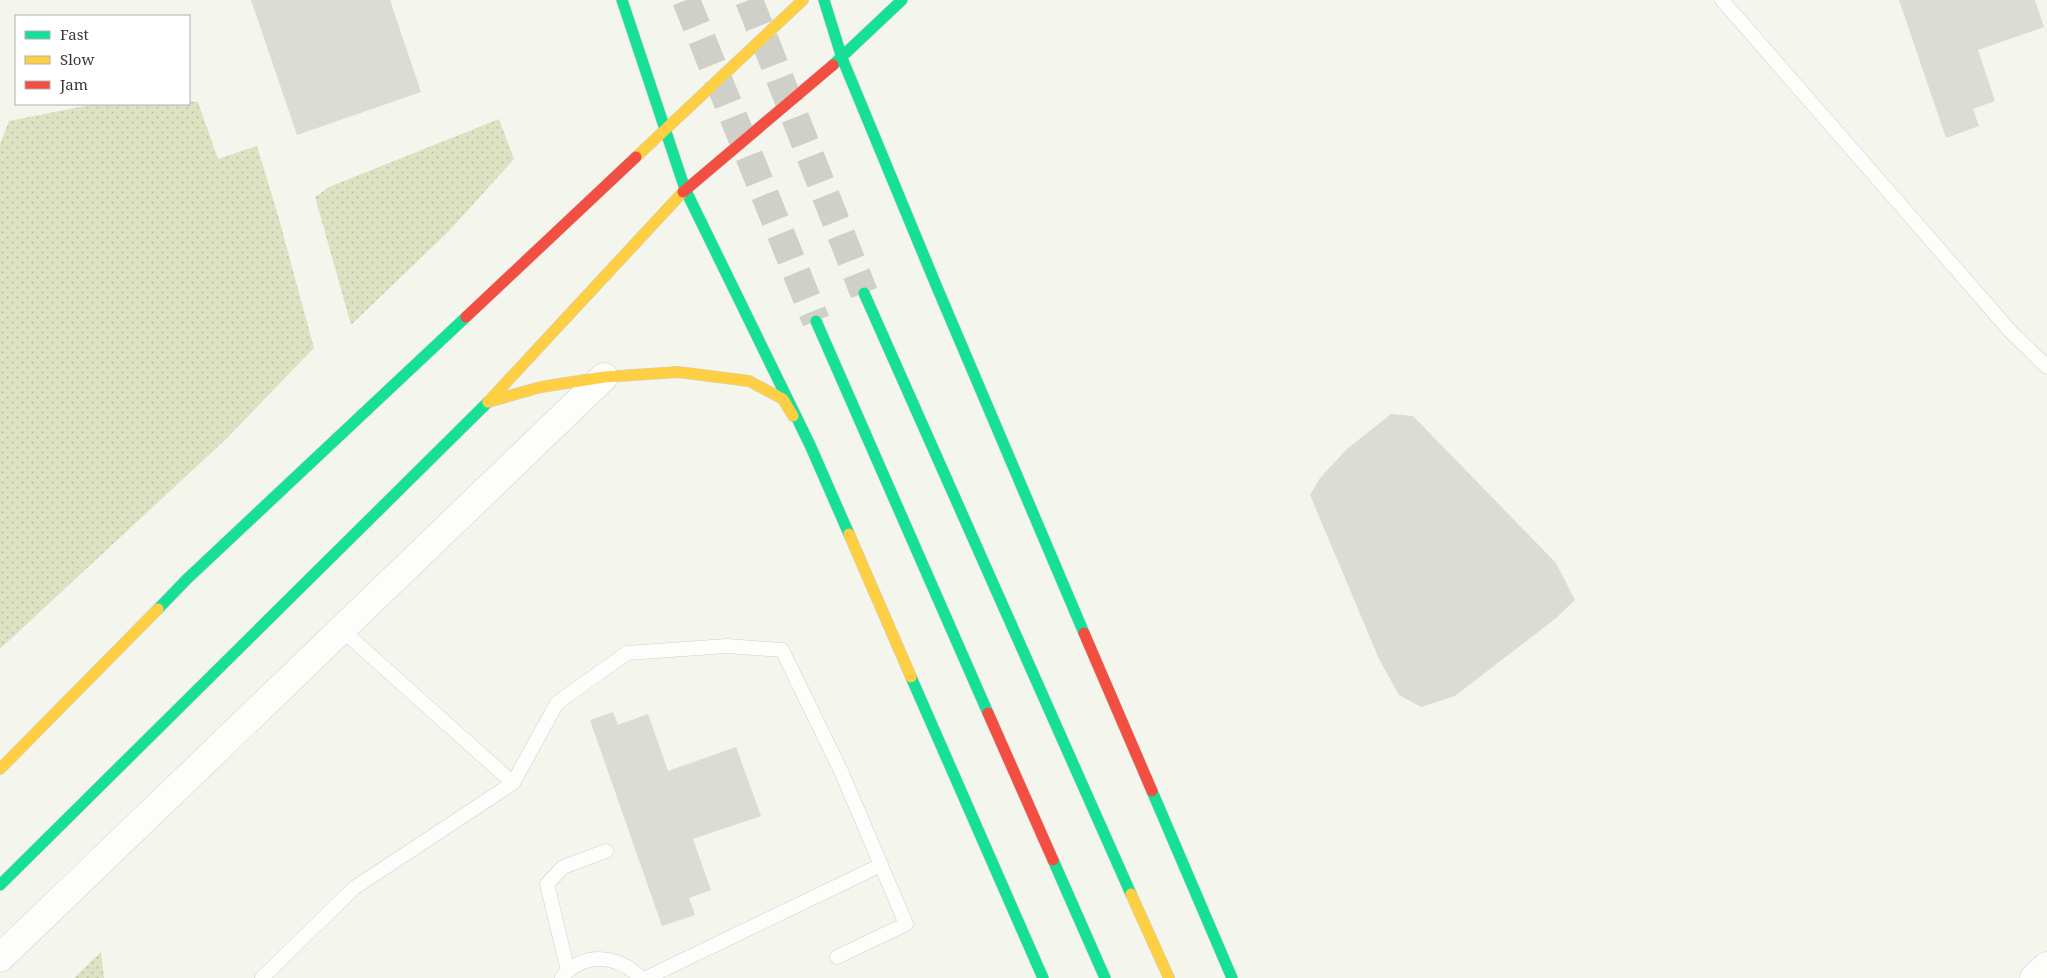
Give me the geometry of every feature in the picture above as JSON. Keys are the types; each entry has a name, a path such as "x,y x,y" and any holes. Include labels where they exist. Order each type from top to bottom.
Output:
{"main road":[{"path":"622,0 685,190 810,445 1043,978"},
{"path":"0,769 186,579 802,0"},
{"path":"824,0 842,58 936,286 1232,978"},
{"path":"0,886 488,402 685,190 842,58 902,0"},
{"path":"864,292 1169,978"},
{"path":"816,321 1105,978"},
{"path":"488,402 541,388 604,377 678,372 749,381 783,399 810,445"}],"street":[{"path":"0,958 604,377"},
{"path":"2034,978 2047,966"}],"lane":[{"path":"1722,0 2011,332 2047,367"},
{"path":"342,630 513,783"},
{"path":"262,978 354,888 513,783 557,703 627,652 727,646 782,650 841,771 906,924 837,958"},
{"path":"606,851 563,867 547,884 565,975 582,962 599,959 616,960 631,968 641,978"},
{"path":"646,978 881,865"}],"green space":[{"path":"190,101 198,102 218,159 257,146 314,348 224,441 0,649 0,144 9,121 90,105 190,105"},
{"path":"499,119 514,159 449,231 351,325 315,197 329,187"},
{"path":"101,952 104,978 74,978"}],"building":[{"path":"251,0 390,0 421,92 297,135"},
{"path":"1899,0 2035,0 2044,27 1978,50 1995,101 1973,109 1979,126 1946,138"},
{"path":"1391,414 1413,416 1556,563 1575,600 1555,619 1455,696 1421,707 1399,695 1379,659 1310,495 1320,478 1347,449"},
{"path":"613,712 618,725 648,714 668,771 736,747 761,816 693,839 711,890 689,898 695,915 662,926 590,720"}],"tunnel":[{"path":"686,0 816,321"},
{"path":"749,0 864,293"}],"traffic: fast":[{"path":"622,0 685,189 810,445 849,534"},
{"path":"824,0 842,58 1084,633"},
{"path":"833,65 902,0"},
{"path":"864,293 1131,894"},
{"path":"158,609 187,579 466,317"},
{"path":"816,321 988,713"},
{"path":"0,885 488,402"},
{"path":"911,677 1043,978"},
{"path":"1152,791 1232,978"},
{"path":"1053,860 1105,978"}],"traffic: slow":[{"path":"636,157 803,0"},
{"path":"488,402 683,192"},
{"path":"488,402 541,387 604,377 678,372 749,381 783,399 793,416"},
{"path":"849,534 911,677"},
{"path":"0,769 158,609"},
{"path":"1131,894 1169,978"}],"traffic: jam":[{"path":"683,192 833,65"},
{"path":"466,317 636,157"},
{"path":"1084,633 1152,791"},
{"path":"988,713 1053,860"}]}
